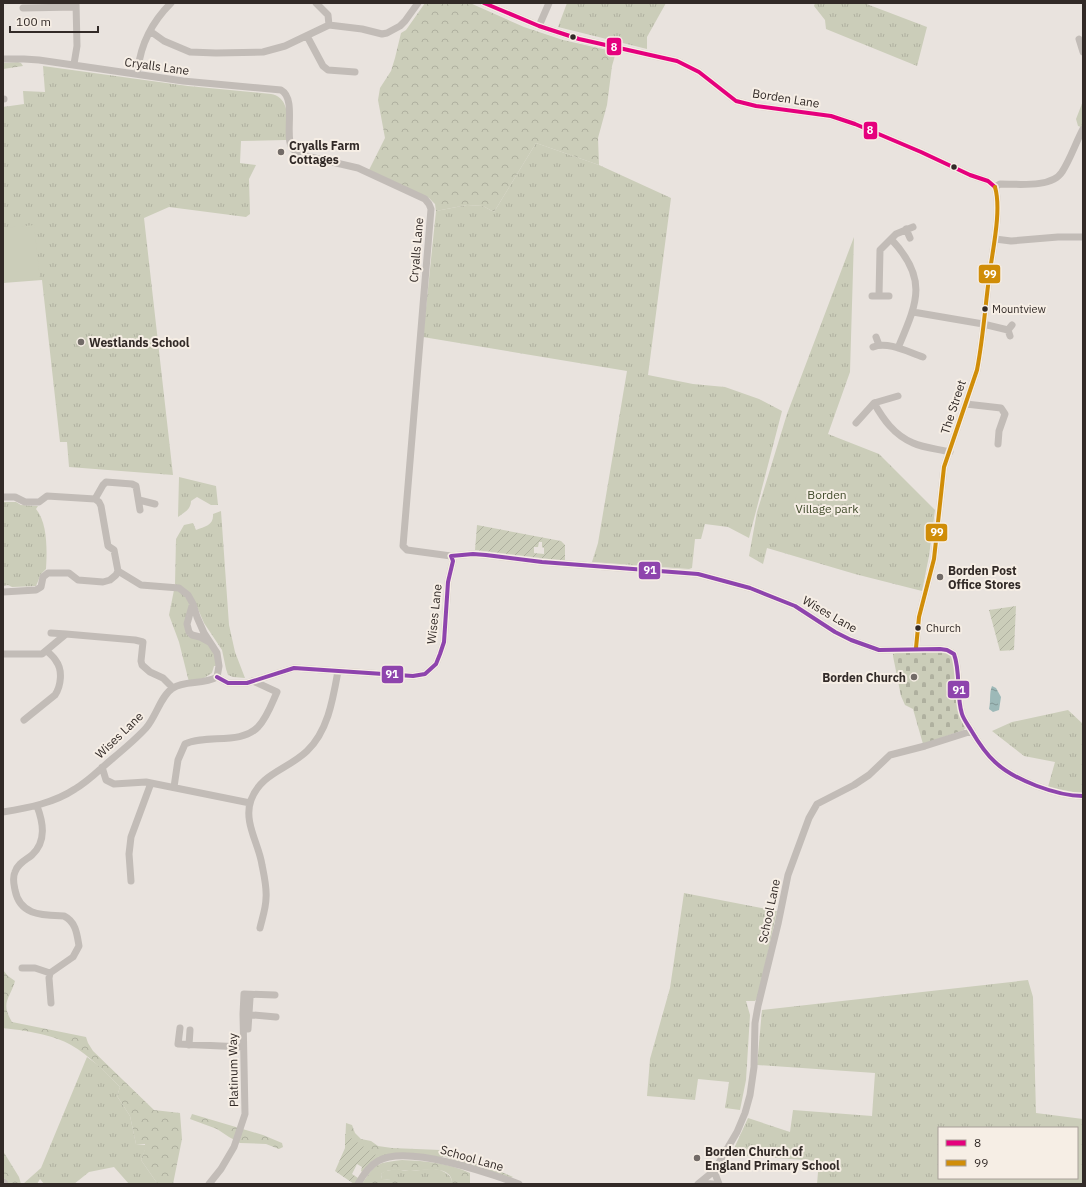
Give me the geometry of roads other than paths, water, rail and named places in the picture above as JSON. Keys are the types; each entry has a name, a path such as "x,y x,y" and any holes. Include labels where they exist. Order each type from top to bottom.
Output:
{"street":[{"path":"138,69 142,51 150,31 171,3"},
{"path":"316,3 328,15 329,25"},
{"path":"150,31 164,42 190,52 269,51 285,46 329,25 362,29 382,34 387,33 406,21 418,3"},
{"name":"Borden Lane","path":"484,3 540,26 580,39 677,61 699,72 736,101 756,106 831,116 855,124 970,175 988,181 995,187"},
{"path":"540,26 549,3"},
{"path":"23,8 76,5 76,46 74,64"},
{"path":"307,36 323,66 328,70 355,72"},
{"path":"1079,39 1083,52"},
{"name":"Cryalls Lane","path":"3,59 24,59 74,64 183,81 281,90 286,93 290,122 290,142 292,148 297,153 358,168 425,199 431,209 403,546 408,550 451,556"},
{"path":"128,69 138,69 148,72"},
{"path":"995,187 1000,184 1043,183 1052,180 1062,173 1083,129"},
{"name":"The Street","path":"916,648 919,617 934,559 944,467 977,370 995,239 998,202 995,187"},
{"path":"889,296 875,296 880,250 896,234 909,228 910,238"},
{"path":"995,239 1011,241 1058,237 1083,237"},
{"path":"891,239 904,252 911,264 916,289 913,312 898,348"},
{"path":"913,312 1010,330"},
{"path":"876,337 876,346 898,348 923,356"},
{"path":"856,423 874,402 898,396"},
{"path":"874,402 881,416 889,426 902,437 914,443 950,452"},
{"path":"966,404 1001,408 1005,414 999,431 998,444"},
{"path":"95,499 106,482 132,484 136,486 140,510"},
{"path":"3,497 15,497 25,502 39,502 47,496 95,499 101,506 108,546 114,550 118,571 110,580 103,582 78,580 69,573 48,573 44,577 41,587 36,590 3,592"},
{"path":"139,500 154,504"},
{"name":"Wises Lane","path":"217,677 228,683 247,683 294,668 413,676 425,674 436,664 444,642 446,597 453,561 451,556 473,554 542,562 698,574 750,588 795,606 835,632 851,640 879,650 916,648 947,650 954,654 956,661 959,702 963,716 972,731"},
{"path":"51,633 128,639 143,642 142,665 150,672 163,678 173,688 180,685 210,681 217,677 219,673 219,661 217,653 206,637 188,595 179,588 141,585 118,571"},
{"path":"193,604 188,624 189,632 211,644"},
{"path":"906,648 918,633"},
{"path":"3,654 42,654 66,634"},
{"path":"24,720 55,695 59,689 60,676 57,662 47,651"},
{"path":"260,928 266,898 262,864 252,832 249,814 250,803 257,788 264,780 307,751 322,731 333,697 338,671"},
{"path":"174,787 178,760 185,744 194,741 249,734 258,727 277,692 253,681"},
{"name":"Wises Lane","path":"3,812 37,806 75,790 146,728 154,717 165,696 173,688"},
{"path":"972,731 983,749 995,763 1010,773 1034,784 1055,791 1074,796 1083,796"},
{"name":"School Lane","path":"699,1183 714,1170 737,1132 745,1113 750,1095 754,1067 755,1023 758,1006 788,875 809,818 817,804 854,785 868,775 890,755 972,731"},
{"path":"102,767 106,780 114,784 151,783 250,803"},
{"path":"131,881 131,837 151,783"},
{"path":"37,806 43,829 39,844 34,854 21,863 14,872 13,877 16,892 20,902 30,910 39,914 64,916 69,918 75,926 79,946 73,957 50,973 51,1003"},
{"path":"22,968 35,968 50,973"},
{"name":"Platinum Way","path":"209,1184 221,1169 234,1147 245,1114 244,1047 247,996 275,995"},
{"path":"248,1030 246,1014 276,1017"},
{"path":"180,1028 178,1044 244,1047"},
{"path":"189,1045 190,1030"},
{"name":"School Lane","path":"358,1184 370,1166 379,1160 394,1156 409,1155 443,1160 519,1184"},
{"path":"714,1170 719,1184"},
{"path":"699,1183 713,1184"}],"water":[{"path":"992,686 996,688 1001,697 999,710 993,712 989,709"}],"place":[{"name":"Cryalls Farm Cottages","path":"281,152"},
{"name":"Mountview","path":"985,309"},
{"name":"Westlands School","path":"81,342"},
{"name":"Borden Post Office Stores","path":"940,577"},
{"name":"Church","path":"918,628"},
{"name":"Borden Church","path":"914,677"},
{"name":"Borden Church of England Primary School","path":"697,1158"}],"park label":[{"name":"Borden Village park","path":"827,501"}]}
